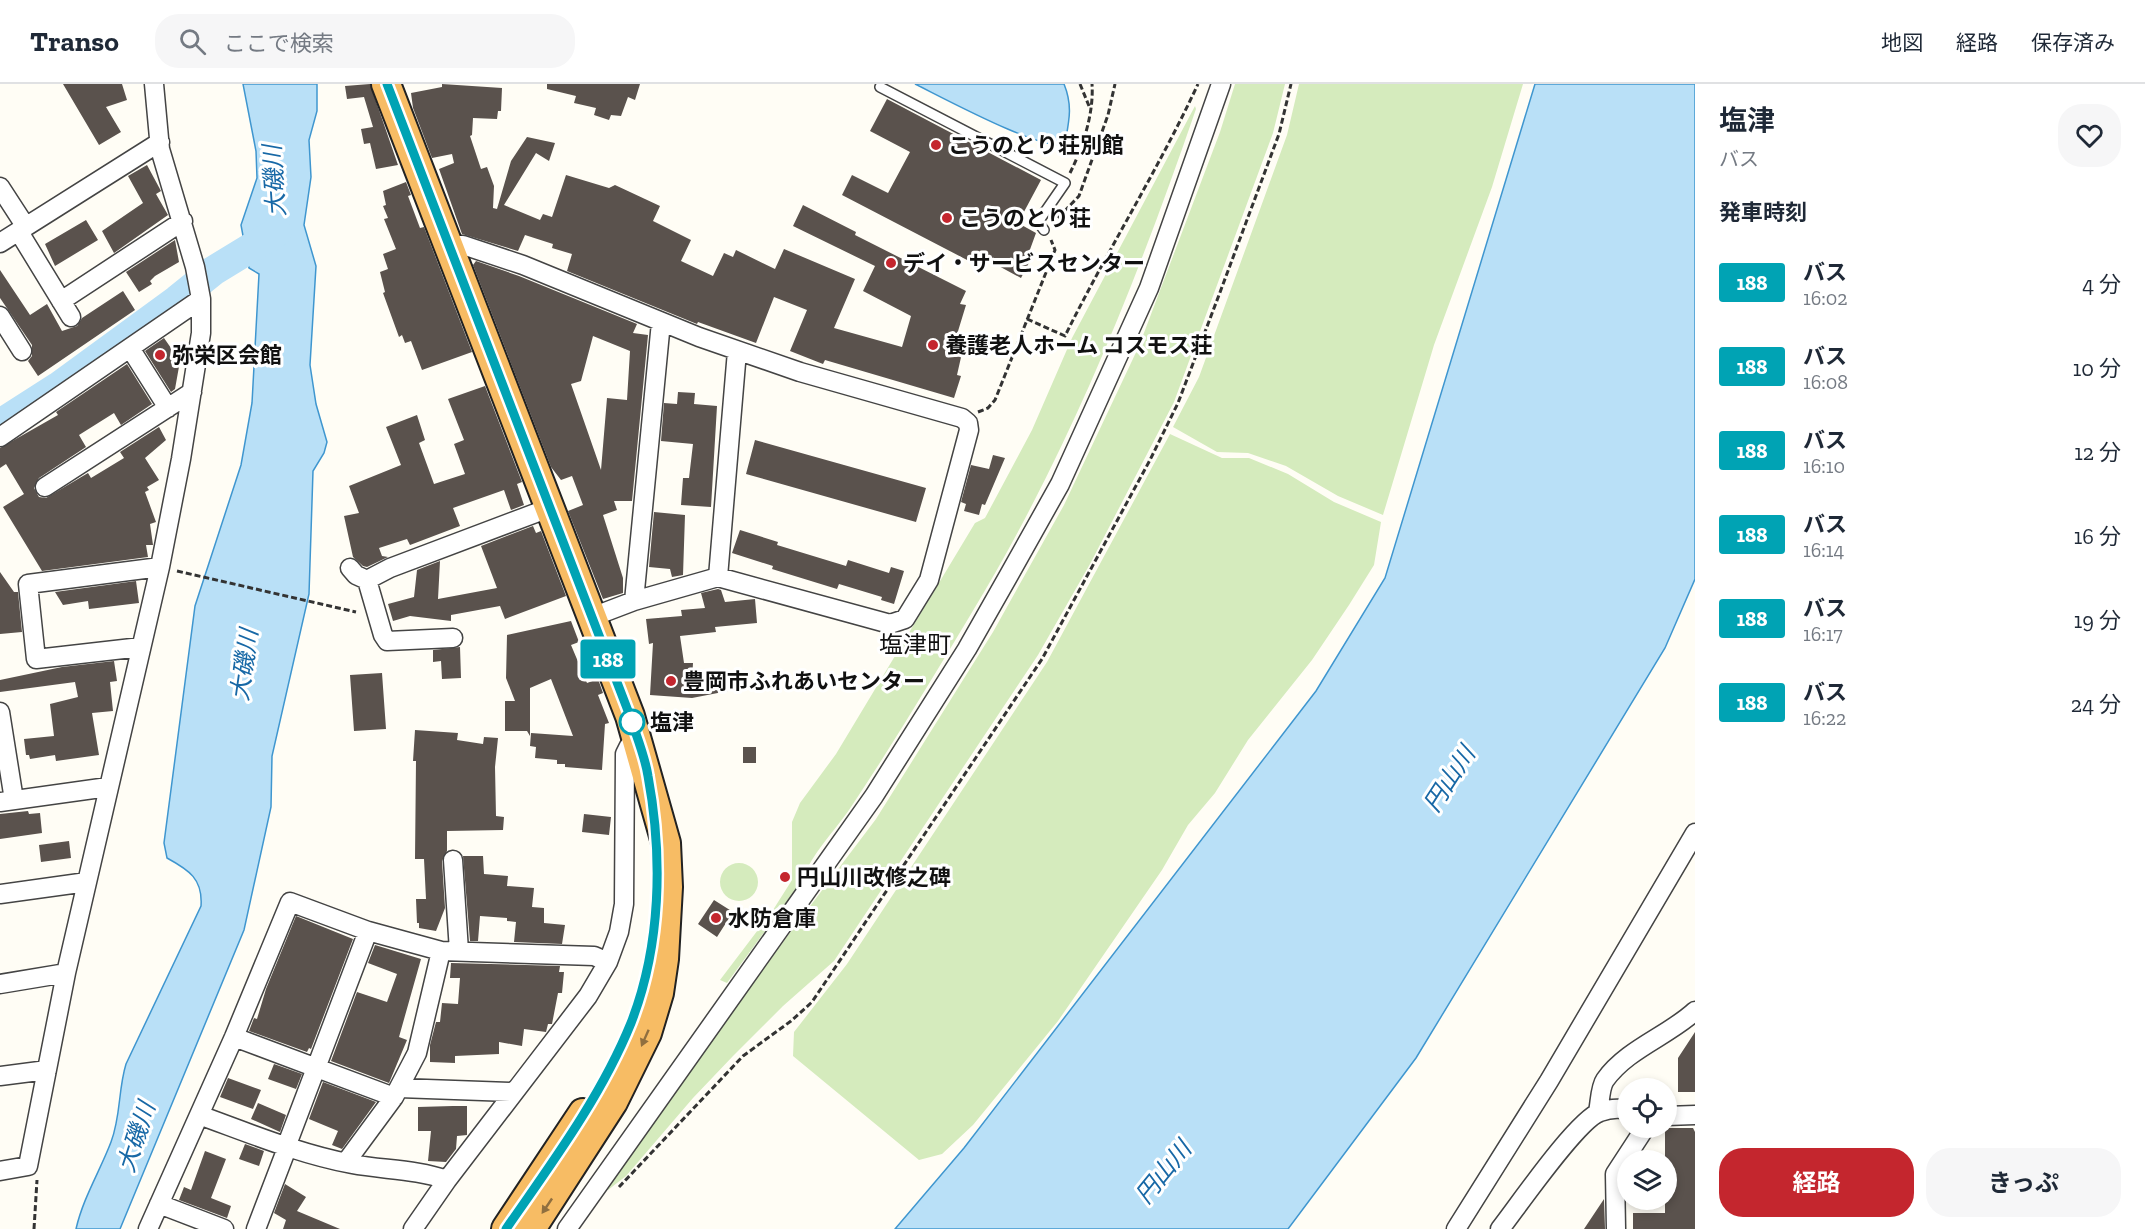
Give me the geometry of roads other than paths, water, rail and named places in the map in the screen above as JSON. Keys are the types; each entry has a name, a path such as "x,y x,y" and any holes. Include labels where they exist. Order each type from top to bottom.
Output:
{"highway":[{"path":"387,84 592,617 638,743 660,812 668,865 668,925 659,993 647,1034 613,1102 531,1229"},
{"path":"506,1229 597,1091 631,1023 643,987 655,923 656,885 656,843 648,775"}],"street":[{"path":"0,1171 28,1166 66,973 160,567 201,333 201,299 195,267 160,142 154,84"},
{"path":"567,1229 874,796 967,649 1004,585 1060,484 1149,288 1221,84"},
{"path":"0,243 160,142"},
{"path":"0,187 71,317"},
{"path":"61,301 183,221"},
{"path":"448,245 463,245 523,265 737,351 800,372 962,418 968,423 969,430 928,580 905,619 890,624 718,577 634,601 592,617"},
{"path":"0,437 201,299"},
{"path":"0,316 22,351"},
{"path":"634,601 661,322"},
{"path":"130,348 168,408"},
{"path":"718,577 737,351"},
{"path":"45,487 192,392"},
{"path":"367,580 390,568 549,508"},
{"path":"141,647 36,659 28,584 160,567"},
{"path":"350,568 356,575 367,580 383,635 387,641 453,638"},
{"path":"0,712 7,801 108,787"},
{"path":"413,1229 513,1092 588,996 608,962 620,932 624,904 625,754 629,746 638,743"},
{"path":"1456,1229 1550,1081 1695,833"},
{"path":"346,1162 397,1093 417,1053 450,951 453,860"},
{"path":"0,894 87,882"},
{"path":"148,1229 234,1037 290,902 368,931 450,951 594,956 608,962"},
{"path":"256,1229 368,931"},
{"path":"0,984 66,973"},
{"path":"1598,1112 1604,1082 1628,1056 1684,1021 1695,1011"},
{"path":"234,1037 316,1068 397,1093 513,1092"},
{"path":"0,1076 47,1070"},
{"path":"1500,1229 1581,1126 1598,1112 1617,1108"},
{"path":"199,1115 287,1147 346,1162 430,1174 447,1180"},
{"path":"1677,1116 1695,1115"},
{"path":"1616,1229 1615,1174 1638,1138"},
{"path":"159,1204 224,1229"}],"lane":[{"path":"880,87 1065,183 1038,222 1044,230"}],"water":[{"name":"大磯川","path":"243,84 317,84 317,111 309,140 311,177 304,225 316,266 310,365 316,404 327,442 324,453 313,471 309,594 272,756 271,807 244,930 120,1229 76,1229 83,1206 114,1132 126,1064 201,906 200,889 197,882 188,871 167,858 164,843 195,606 241,465 252,403 259,274 249,268 241,225 257,178 256,151"},
{"path":"915,84 1064,84 1069,107 1065,143 1055,145 1016,133"},
{"name":"円山川","path":"1535,84 1695,84 1695,579 1665,648 1416,1058 1288,1229 895,1229 964,1148 1316,691 1385,578"}],"waterway":[{"path":"0,424 58,387 213,271 277,232"}],"place":[{"name":"こうのとり荘別館","path":"936,145"},
{"name":"こうのとり荘","path":"947,218"},
{"name":"デイ・サービスセンター","path":"891,263"},
{"name":"養護老人ホーム コスモス荘","path":"933,345"},
{"name":"弥栄区会館","path":"160,355"},
{"name":"豊岡市ふれあいセンター","path":"671,681"},
{"name":"塩津","path":"632,722"},
{"name":"円山川改修之碑","path":"785,877"},
{"name":"水防倉庫","path":"716,918"}],"district":[{"name":"塩津町","path":"915,644"}]}
